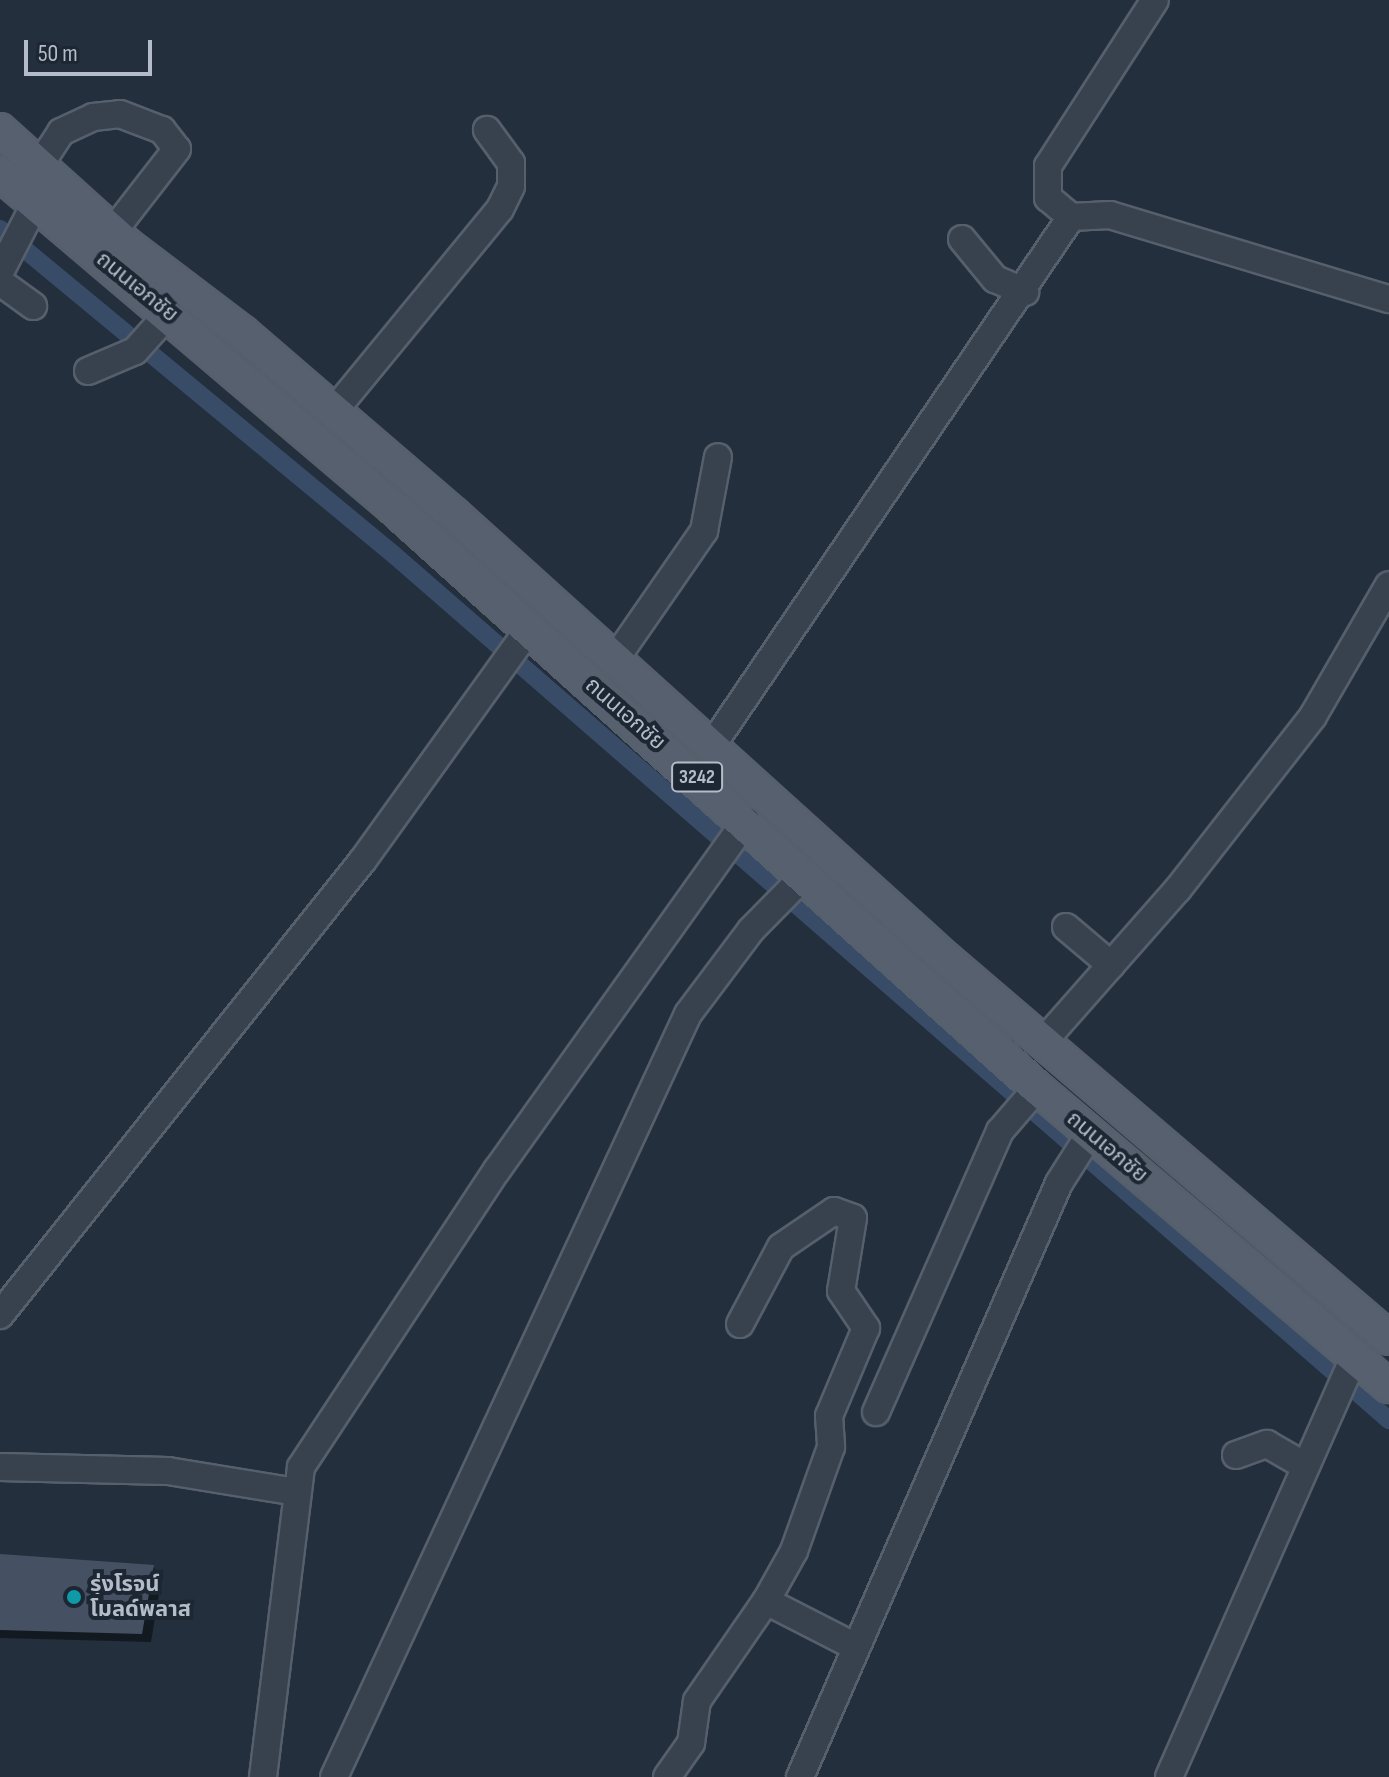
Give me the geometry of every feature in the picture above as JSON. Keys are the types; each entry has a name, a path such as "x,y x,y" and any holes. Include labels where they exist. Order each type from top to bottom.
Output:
{"main road":[{"name":"ถนนเอกชัย","path":"0,130 334,411 616,658 711,747 1043,1042 1389,1338"},
{"name":"ถนนเอกชัย","path":"0,174 26,223 152,333 523,636 740,830 787,892 1023,1103 1090,1134 1350,1366 1389,1386"}],"street":[{"path":"1155,0 1048,166 1048,198 1071,217 1110,215 1389,299"},
{"path":"41,163 61,132 93,117 120,114 162,130 177,149 115,229"},
{"path":"334,411 500,209 511,186 511,163 487,130"},
{"path":"711,747 861,520 1025,292 1071,217"},
{"path":"0,272 26,223"},
{"path":"962,239 995,279 1025,292"},
{"path":"0,282 33,306"},
{"path":"88,371 152,333"},
{"path":"616,658 704,531 718,457"},
{"path":"1043,1042 1111,965 1313,716 1389,585"},
{"path":"0,1315 363,860 500,664 523,636"},
{"path":"263,1777 296,1492 310,1451 497,1170 740,830"},
{"path":"334,1777 688,1014 787,892"},
{"path":"1066,927 1111,965"},
{"path":"876,1412 941,1256 1023,1103"},
{"path":"800,1777 1059,1183 1090,1134"},
{"path":"667,1777 691,1743 697,1701 766,1601 794,1551 831,1447 829,1416 866,1328 841,1291 853,1218 834,1211 781,1247 740,1324"},
{"path":"1169,1777 1350,1366"},
{"path":"1236,1455 1267,1444 1305,1466"},
{"path":"0,1467 168,1471 296,1492"},
{"path":"766,1601 856,1647"}],"building":[{"name":"รุ่งโรจน์ โมลด์พลาส","path":"0,1554 154,1565 142,1634 0,1630"}],"waterway":[{"path":"0,229 393,554 1389,1420"}],"place":[{"name":"รุ่งโรจน์ โมลด์พลาส","path":"74,1597"}]}
